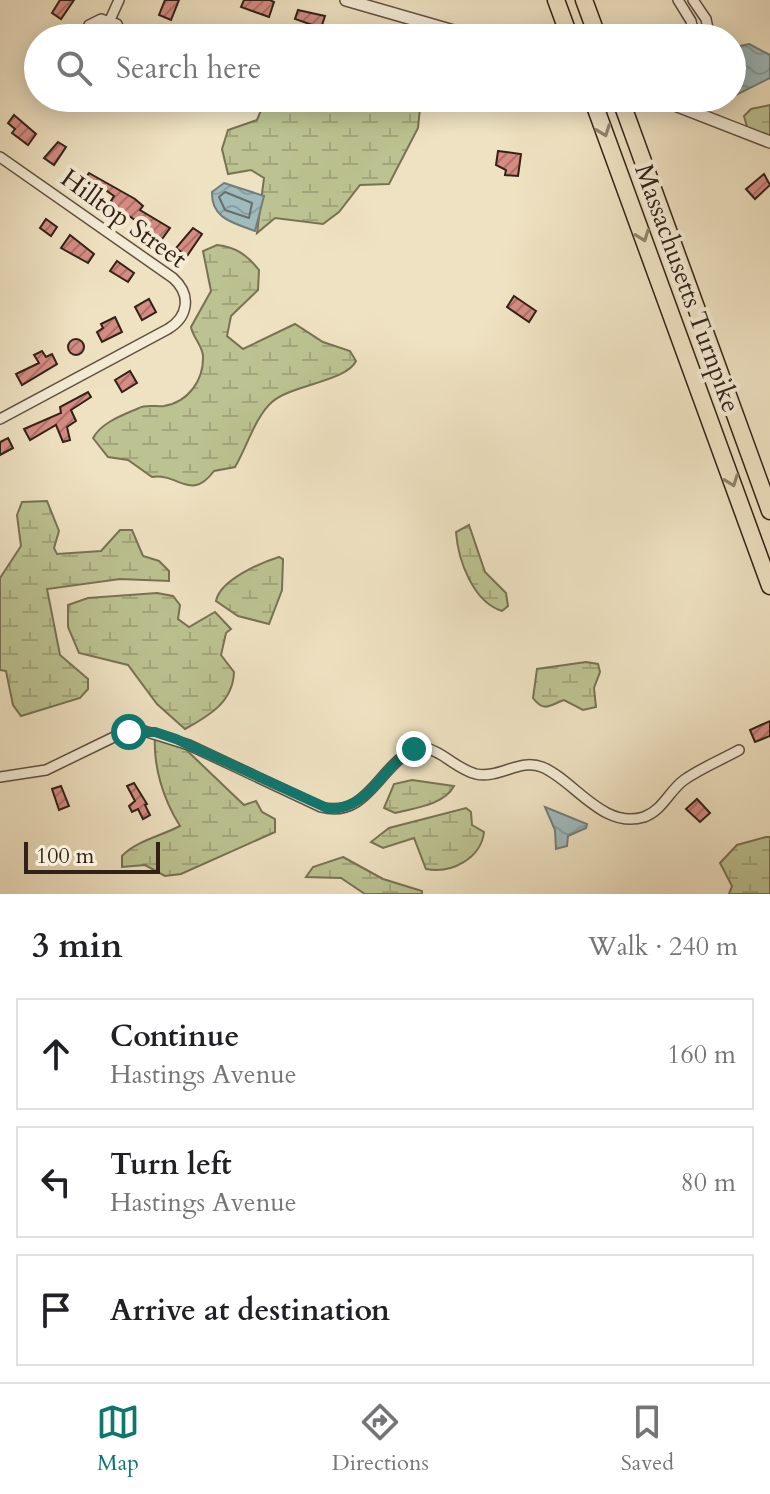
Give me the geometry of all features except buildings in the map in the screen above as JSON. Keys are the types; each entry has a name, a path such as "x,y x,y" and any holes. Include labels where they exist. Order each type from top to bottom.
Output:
{"highway":[{"path":"556,0 565,24"},
{"path":"584,0 593,24"},
{"name":"Massachusetts Turnpike","path":"597,112 770,586"},
{"name":"Massachusetts Turnpike","path":"625,112 770,511"}],"street":[{"path":"110,20 119,0"},
{"path":"346,0 429,24"},
{"path":"678,0 692,24"},
{"path":"693,0 707,24"},
{"path":"92,24 110,20 116,24"},
{"path":"694,112 770,142"},
{"name":"Hilltop Street","path":"0,157 173,278 184,290 186,304 173,326 0,419"},
{"path":"0,777 46,770 114,737 144,731 189,745 321,807 337,809 360,801 401,757 421,747 481,775 497,774 527,765 543,767 600,808 620,816 640,818 657,810 684,780 739,750"}],"green space":[{"path":"770,105 770,140 747,127 744,116 751,109"},
{"path":"260,112 420,112 418,128 389,184 360,185 339,212 323,224 275,218 257,233 264,178 251,170 228,174 222,149 228,130 257,120"},
{"path":"217,245 241,253 259,270 258,290 231,316 227,336 243,349 295,324 323,342 350,351 356,361 342,373 292,391 272,402 256,424 235,467 214,471 206,480 191,485 152,477 128,460 108,457 93,438 107,423 120,416 142,407 164,406 181,400 198,381 203,356 191,327 211,291 203,251"},
{"path":"47,501 59,531 54,548 57,554 101,551 120,530 132,530 143,556 159,561 169,571 169,581 120,579 47,589 60,655 88,679 88,689 80,698 21,716 13,705 6,671 0,670 0,578 21,546 17,515 22,502"},
{"path":"469,525 485,572 506,593 508,606 502,611 483,599 464,567 456,532"},
{"path":"279,557 283,559 282,590 269,624 238,616 216,601 219,593 233,579"},
{"path":"157,593 173,596 180,605 178,619 189,627 215,612 231,629 226,633 221,655 234,672 229,692 211,713 185,729 157,704 128,665 79,653 68,627 68,605 88,598"},
{"path":"586,662 598,664 600,672 594,688 596,707 583,710 564,700 544,707 533,698 537,669"},
{"path":"155,735 178,742 244,805 256,801 262,812 275,819 275,832 181,874 165,876 145,865 122,867 122,856 128,851 180,826 160,782"},
{"path":"412,780 454,786 443,798 428,805 395,813 384,808 394,784"},
{"path":"466,808 471,812 472,825 484,832 477,849 455,866 426,869 414,838 383,848 371,842 389,828"},
{"path":"770,837 770,894 729,894 732,886 720,863 737,845"},
{"path":"343,857 383,879 422,891 422,894 365,894 341,878 306,877 313,867"}],"water":[{"path":"746,45 770,55 770,78 746,90"},
{"path":"224,183 264,196 255,231 225,219 215,208 212,192"},
{"path":"545,807 587,824 586,828 568,836 567,846 556,849 555,830"}],"route":[{"path":"129,732 155,732 176,739 263,782 329,809 345,808 360,801 391,766 414,749"}]}
